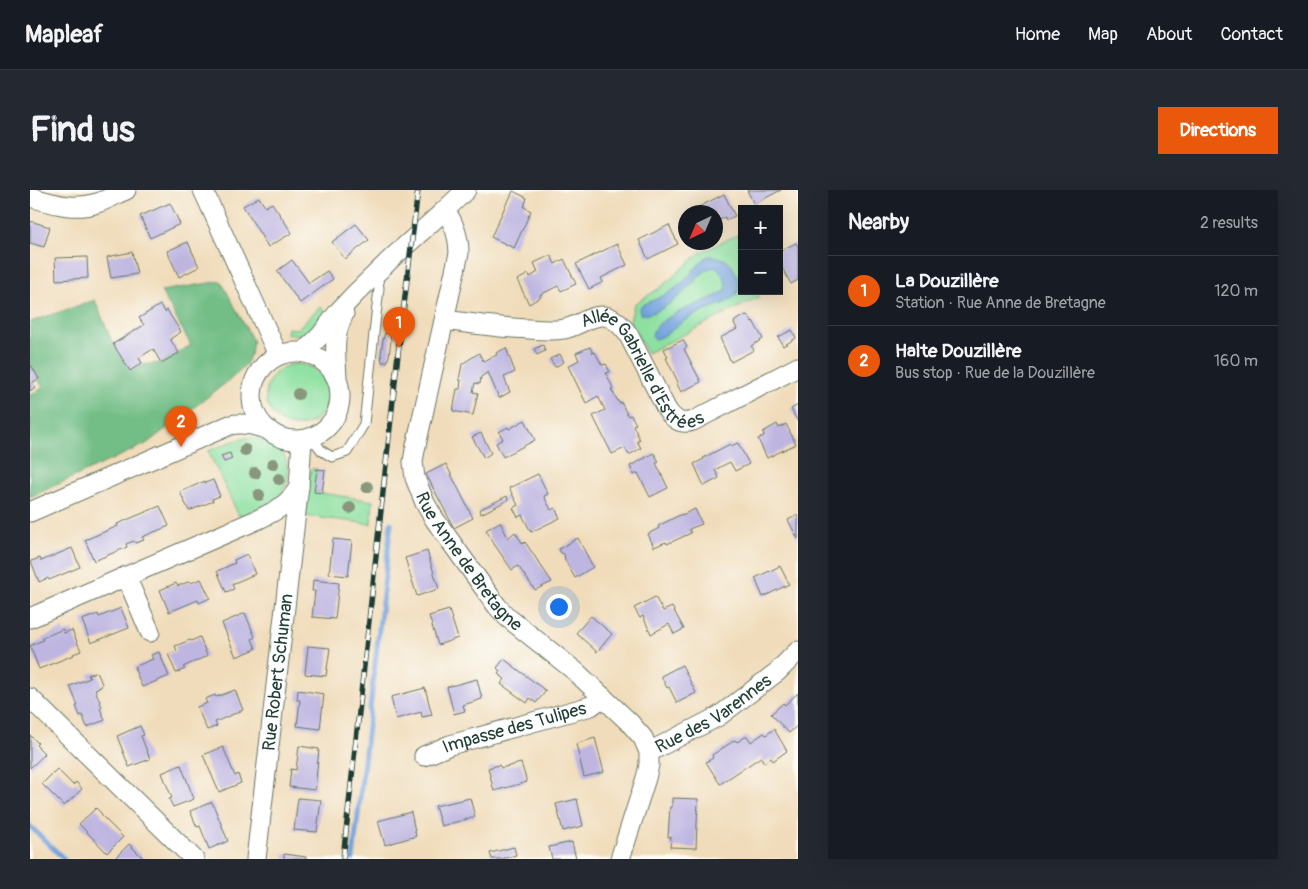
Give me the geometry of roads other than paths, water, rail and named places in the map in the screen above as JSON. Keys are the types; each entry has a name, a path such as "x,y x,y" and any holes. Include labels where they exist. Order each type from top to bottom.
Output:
{"street":[{"path":"30,197 59,206 74,206 94,197 126,190"},
{"path":"203,190 278,355"},
{"path":"304,352 321,335 339,311 356,293 466,190"},
{"name":"Rue Anne de Bretagne","path":"445,210 450,216 459,242 459,253 414,456 415,478 435,520 497,606 603,697 643,738 649,752"},
{"path":"336,378 328,366 317,357 304,352 278,355 258,373 253,386 252,400 256,413 263,425 269,430 288,439 306,439 324,430 333,420 339,407 340,392 336,378 336,332 344,312 356,293"},
{"name":"Allée Gabrielle d'Estrées","path":"445,320 500,328 556,330 570,328 596,317 604,316 613,319 628,334 667,410 680,423 694,421 798,367"},
{"path":"230,425 244,408 253,392"},
{"path":"30,512 230,425 247,424 269,430"},
{"name":"Rue Robert Schuman","path":"256,859 306,439"},
{"path":"30,618 269,514 285,505 299,486"},
{"path":"126,576 150,632"},
{"name":"Rue des Varennes","path":"649,752 719,716 776,672 798,651"},
{"name":"Impasse des Tulipes","path":"424,756 450,745 591,706 603,697"},
{"path":"30,698 194,859"},
{"path":"620,859 646,778 649,752"}],"lane":[{"path":"306,439 332,456 339,455 347,452 364,424 379,288 377,272"}],"water":[{"path":"708,256 718,257 730,263 738,280 736,295 727,302 705,310 684,321 666,334 654,339 652,336 655,328 663,321 726,290 723,275 716,267 708,269 666,306 653,313 640,314 639,309 642,305 679,286"}],"waterway":[{"path":"353,859 391,523"},
{"path":"30,826 64,859"}],"railway":[{"path":"343,859 398,354 418,190"}],"place":[{"name":"La Douzillère","path":"399,348"},
{"name":"Halte Douzillère","path":"181,447"}]}
